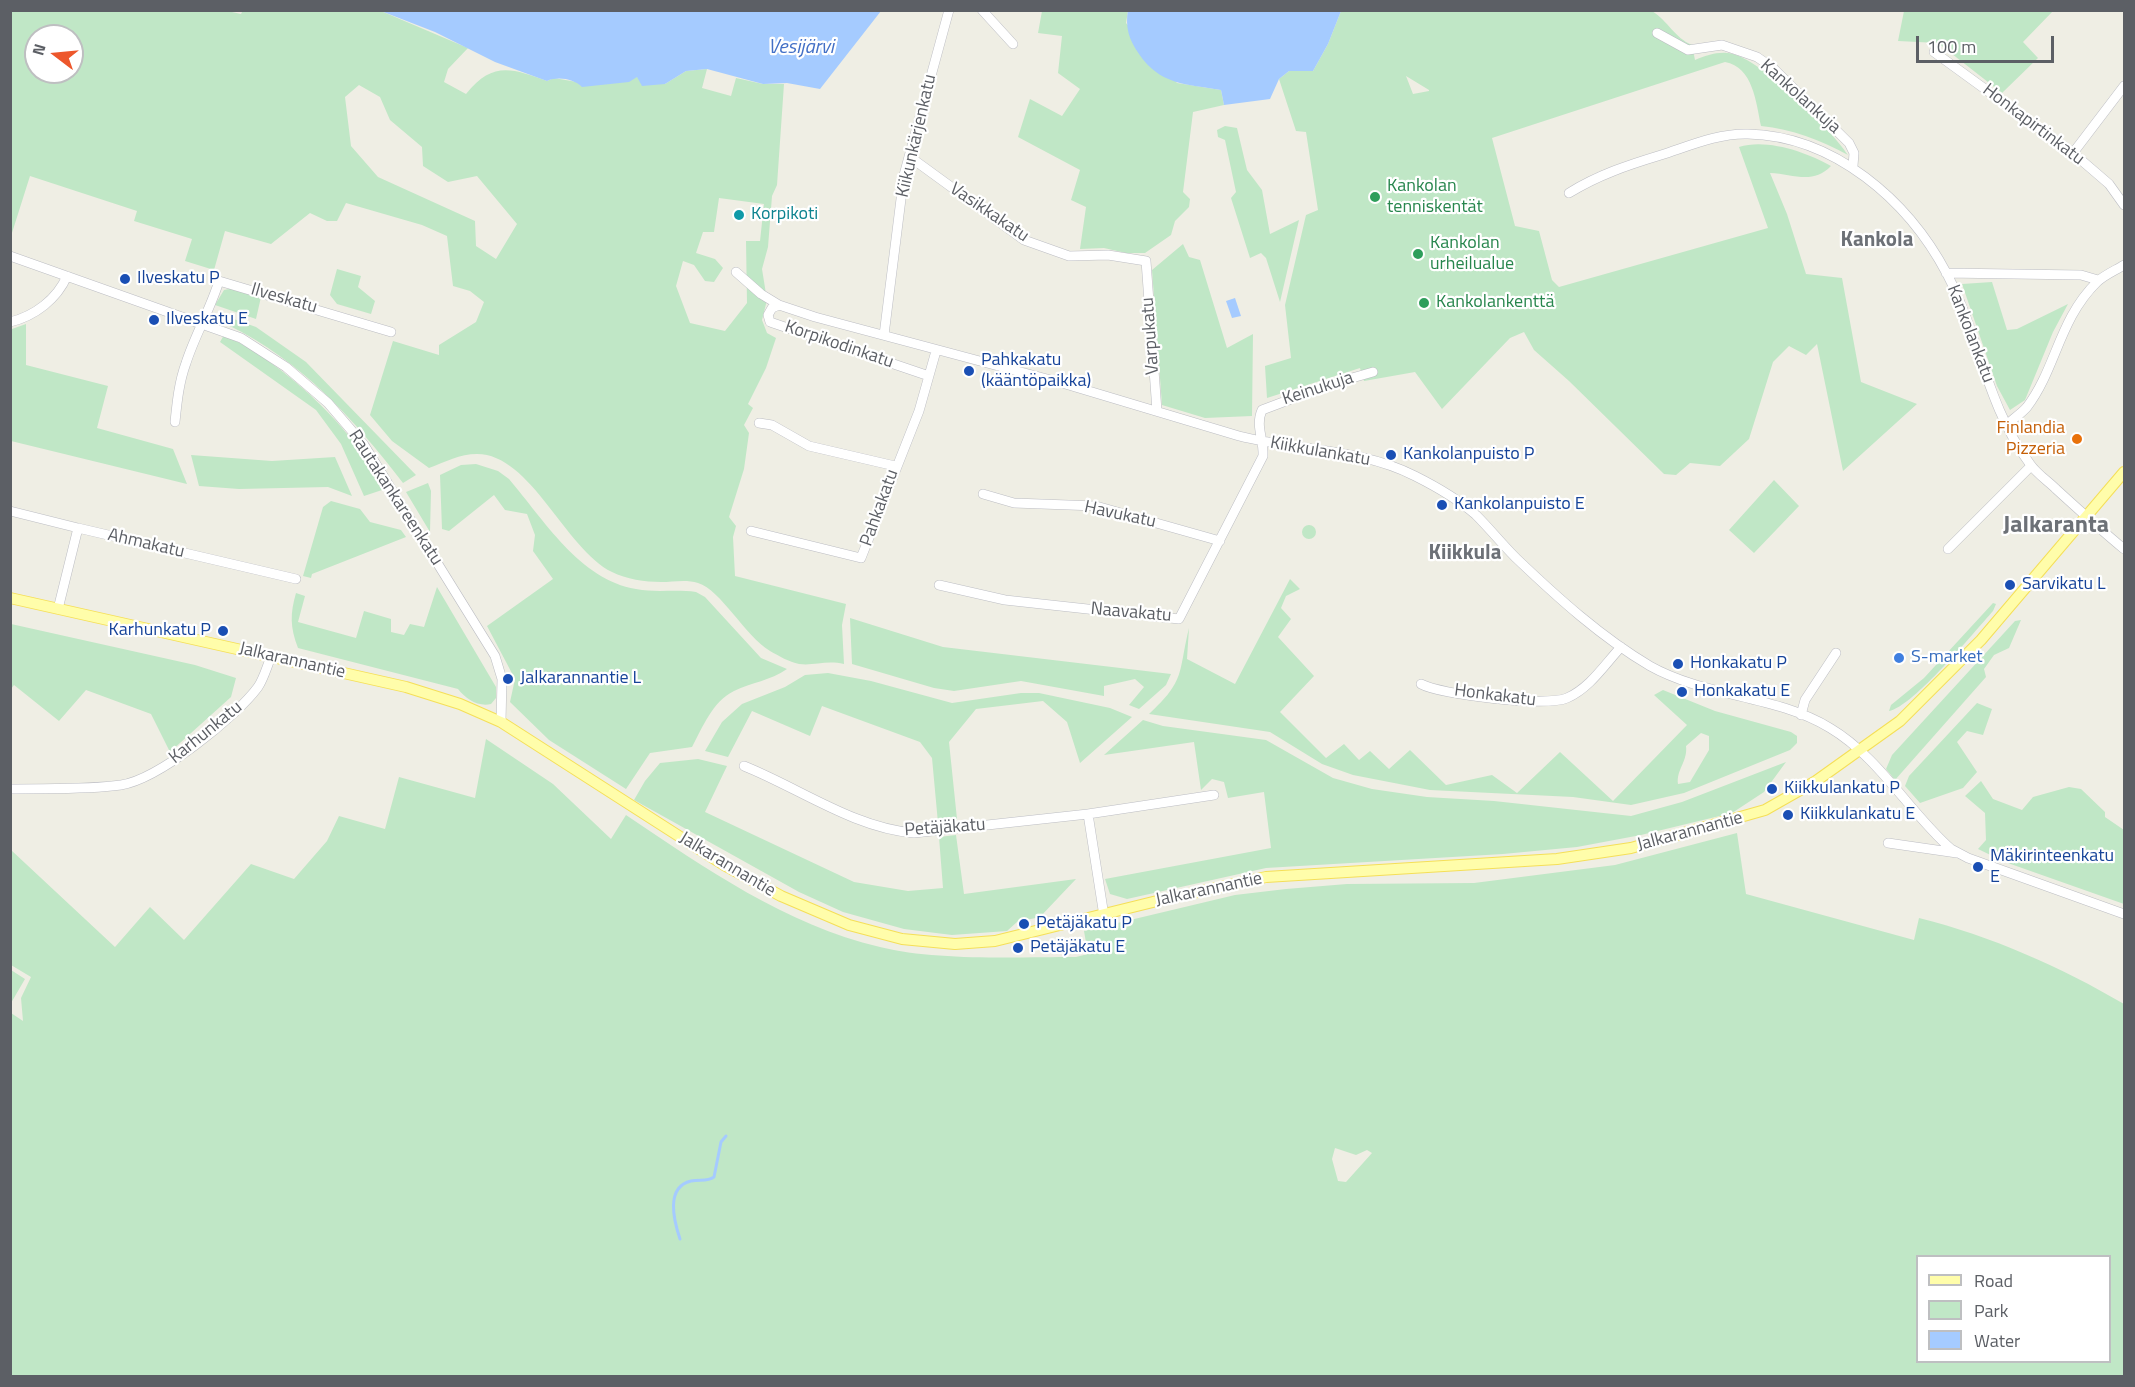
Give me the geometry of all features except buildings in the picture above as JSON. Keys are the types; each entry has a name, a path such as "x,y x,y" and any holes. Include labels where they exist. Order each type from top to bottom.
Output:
{"main road":[{"name":"Jalkarannantie","path":"10,598 406,687 460,704 501,722 724,865 781,896 849,925 902,939 955,944 995,941 1266,877 1545,860 1631,848 1765,810 1793,796 1860,752 1900,721 1943,681 2124,472"}],"street":[{"name":"Kiikunkärjenkatu","path":"884,335 904,175 949,10"},
{"path":"982,10 1013,44"},
{"name":"Kankolankuja","path":"1658,33 1688,50 1722,45 1743,50 1773,68 1849,143 1854,153 1852,166"},
{"name":"Honkapirtinkatu","path":"1934,52 2073,153 2109,184 2124,205"},
{"path":"2073,153 2124,86"},
{"name":"Kankolankatu","path":"1569,193 1594,178 1633,164 1718,136 1747,133 1779,137 1815,147 1852,166 1880,189 1920,233 1946,273 1963,310 1988,386 2006,425 2031,466 2124,549"},
{"name":"Vasikkakatu","path":"910,157 1024,240 1069,256 1108,255 1146,261"},
{"name":"Rautakankareenkatu","path":"10,256 242,338 286,367 328,403 364,445 495,656 502,679 501,722"},
{"name":"Varpukatu","path":"1146,261 1157,411"},
{"path":"2006,425 2026,408 2068,321 2098,280 2124,266"},
{"name":"Kiikkulankatu","path":"736,272 761,294 779,305 815,317 1264,442 1353,454 1415,476 1474,514 1516,557 1574,610 1652,667 1801,715 1829,728 1860,752 1938,838 1960,854"},
{"path":"1946,273 2081,275 2098,280"},
{"path":"10,322 45,305 61,289 67,276"},
{"name":"Ilveskatu","path":"204,323 219,281 391,332"},
{"name":"Korpikodinkatu","path":"779,305 772,308 768,315 770,322 929,376"},
{"path":"175,422 179,385 186,360 204,323"},
{"name":"Pahkakatu","path":"751,531 861,558 895,466 919,411 936,351"},
{"name":"Keinukuja","path":"1264,442 1258,430 1265,406 1373,372"},
{"path":"759,423 772,425 809,446 895,466"},
{"name":"Naavakatu","path":"939,585 1005,600 1179,619 1263,456 1264,442"},
{"path":"1948,549 2031,466"},
{"name":"Havukatu","path":"983,494 1014,503 1096,506 1220,541"},
{"name":"Ahmakatu","path":"10,511 296,579"},
{"path":"58,609 78,528"},
{"name":"Honkakatu","path":"1421,684 1429,688 1460,693 1543,702 1559,701 1582,689 1622,647"},
{"path":"1801,715 1805,700 1836,653"},
{"name":"Karhunkatu","path":"10,789 123,785 151,774 172,762 247,700 259,685 271,657"},
{"name":"Petäjäkatu","path":"744,766 865,822 896,831 914,832 1088,814 1214,795"},
{"path":"1088,814 1104,916"},
{"path":"1888,843 1960,854 2124,914"}],"green space":[{"path":"223,10 241,14 243,10 381,11 468,48 448,69 444,82 466,94 485,76 503,70 523,73 547,81 554,78 577,82 637,77 665,84 686,71 707,69 702,88 731,96 736,78 763,84 784,84 777,185 772,196 768,247 762,269 767,300 762,320 767,333 776,338 766,368 748,404 753,408 744,425 749,433 744,469 729,517 736,526 733,537 735,576 846,604 842,625 844,664 799,664 777,655 751,635 715,594 698,583 642,581 612,572 595,560 579,544 531,485 514,469 496,458 471,454 429,468 392,441 370,415 393,341 439,355 439,345 476,322 484,302 470,291 453,286 447,236 422,225 346,203 337,221 327,221 310,213 271,244 225,231 214,270 185,261 192,239 134,221 137,211 30,176 11,236 11,11","holes":["359,85 380,97 390,120 422,147 423,166 448,182 477,176 517,224 496,259 476,246 475,221 378,177 351,146 345,97","719,198 764,204 760,241 746,241 747,303 725,331 690,323 676,286 683,261 694,265 705,281 714,282 723,268 715,259 696,253 703,232 714,232"]},
{"path":"1904,10 2053,11 2023,42 2038,58 2002,93 1938,43 1898,41"},
{"path":"1042,11 1128,11 1126,23 1177,83 1221,90 1224,105 1193,112 1183,192 1190,199 1189,207 1175,221 1171,235 1145,253 1126,253 1104,248 1080,249 1086,207 1071,200 1080,170 1018,137 1030,99 1062,116 1080,89 1058,73 1062,36 1038,33"},
{"path":"1341,11 1652,11 1692,45 1695,60 1727,53 1756,66 1810,112 1848,155 1806,136 1761,126 1755,97 1747,78 1734,65 1725,62 1492,138 1515,226 1539,231 1552,280 1559,287 1768,228 1739,147 1774,145 1810,156 1831,166 1824,172 1810,177 1770,173 1787,214 1806,274 1842,278 1861,382 1917,404 1843,471 1817,344 1806,355 1789,346 1773,362 1749,439 1720,466 1690,463 1676,475 1664,474 1534,350 1524,332 1510,338 1442,409 1415,372 1364,381 1360,368 1267,398 1265,366 1291,358 1285,305 1306,215 1318,210 1306,132 1296,131 1279,79 1289,71 1313,71 1328,44","holes":["1406,76 1429,90 1413,94"]},
{"path":"1225,126 1237,128 1247,170 1262,190 1270,234 1299,220 1280,302 1266,258 1261,253 1250,258 1231,198 1236,192 1225,140 1218,137 1217,130"},
{"path":"1183,244 1189,257 1200,260 1227,348 1253,334 1252,416 1205,418 1162,405 1152,270"},
{"path":"337,269 361,276 358,287 375,301 371,314 337,304 330,295"},
{"path":"1992,282 2007,330 2017,329 2068,304 2053,332 2025,400 2010,410 1997,386 1962,284"},
{"path":"234,288 261,297 256,319 215,305 224,290"},
{"path":"231,318 256,327 306,362 416,475 403,483 346,414 280,356 228,325"},
{"path":"26,324 26,365 108,386 97,428 173,449 187,484 11,441 12,329"},
{"path":"224,335 246,346 269,362 316,400 356,445 382,490 364,496 341,444 316,410 220,342"},
{"path":"191,455 272,461 335,457 352,496 328,487 239,489 199,486"},
{"path":"476,464 498,471 509,479 565,546 597,574 636,589 696,592 705,597 761,658 787,669 726,696 714,708 692,747 650,753 626,789 549,740 510,702 515,679 487,626 553,579 533,551 535,535 527,514 505,510 494,495 449,531 442,529 440,475 461,465"},
{"path":"1774,480 1799,506 1754,553 1729,530"},
{"path":"428,483 431,491 430,532 406,492"},
{"path":"331,501 360,509 370,522 401,530 406,537 312,574 311,578 303,576 323,507"},
{"path":"1309,525 1314,527 1316,532 1314,537 1309,539 1304,537 1302,532 1304,527"},
{"path":"1290,579 1300,589 1286,596 1281,608 1291,619 1278,637 1314,676 1280,712 1326,758 1344,744 1359,760 1370,751 1389,769 1410,750 1446,785 1492,775 1517,793 1560,752 1613,801 1687,725 1654,695 1663,690 1715,711 1791,732 1797,736 1797,743 1790,750 1684,793 1631,805 1573,797 1430,790 1353,775 1322,764 1270,732 1149,714 1175,684 1189,628 1187,659 1235,684","holes":["1701,733 1709,736 1709,750 1690,782 1678,784 1686,746"]},
{"path":"437,587 496,687 496,698 491,704 486,705 473,701 458,689 298,648 293,634 292,620 296,593 305,596 298,622 356,638 364,611 391,619 391,632 404,635 410,624 424,627"},
{"path":"1993,603 1996,604 1993,611 1928,683 1900,706 1889,711 1891,705 1924,678"},
{"path":"850,618 943,647 1171,674 1166,685 1139,709 1129,705 1144,687 1135,679 1104,686 1104,696 1021,681 954,691 934,688 852,664"},
{"path":"2021,620 2009,648 1994,655 1984,669 1986,677 1895,780 1886,769 1892,755 2015,621"},
{"path":"11,624 195,665 236,678 231,697 170,752 151,714 86,690 59,721 14,685 11,689"},
{"path":"828,673 871,681 952,703 1021,693 1039,693 1110,708 1132,717 1080,763 1067,722 1043,701 976,709 949,742 957,819 938,823 932,758 920,742 822,706 810,736 752,711 728,757 705,751 722,722 742,704 785,687 805,675"},
{"path":"1977,703 1992,709 1983,735 1967,731 1957,742 1977,772 1963,788 1920,803 1905,786 1909,776"},
{"path":"1143,720 1163,726 1266,740 1333,778 1372,789 1427,797 1494,801 1631,816 1682,802 1786,762 1764,792 1732,813 1641,835 1577,847 1503,854 1266,868 1127,899 1110,894 1105,879 1271,848 1264,792 1228,798 1224,782 1212,779 1201,790 1194,742 1104,755"},
{"path":"486,739 553,784 611,839 626,815 747,893 812,925 880,947 951,956 1076,957 1088,954 1084,931 1235,895 1347,884 1474,883 1615,865 1737,833 1746,894 1914,940 1919,918 1946,925 1999,943 2050,965 2124,1004 2124,1376 11,1376 11,1013 23,1021 21,998 31,977 11,965 11,850 115,947 150,907 184,940 251,864 294,879 327,841 339,816 385,829 399,777 475,798","holes":["1335,1148 1356,1155 1367,1150 1372,1153 1346,1182 1338,1181 1332,1159"]},
{"path":"698,759 727,766 705,812 854,882 908,891 943,888 939,837 956,835 964,894 1076,879 1040,917 1017,922 1007,931 952,935 904,929 843,912 799,892 634,800 645,781 660,763"},
{"path":"1981,781 1993,799 2022,810 2033,797 2069,787 2081,789 2105,812 2105,817 2124,830 2124,904 2005,862 1978,849 1986,840 1985,813 1965,796"},
{"path":"11,970 25,979 11,1003"}],"water":[{"path":"1128,10 1341,11 1328,44 1313,71 1289,71 1279,79 1270,99 1224,105 1221,90 1175,81 1156,72 1147,64 1130,38 1127,22"},
{"name":"Vesijärvi","path":"381,11 881,11 820,89 787,83 763,84 707,69 686,71 665,84 642,86 637,77 629,82 582,87 566,79 547,81 495,62 435,32"},
{"path":"1235,298 1241,316 1232,318 1226,301"}],"waterway":[{"path":"680,1239 673,1206 677,1190 683,1184 691,1181 714,1177 721,1142 726,1136"}],"place":[{"name":"Kankolan tenniskentät","path":"1375,197"},
{"name":"Korpikoti","path":"739,215"},
{"name":"Kankolan urheilualue","path":"1418,254"},
{"name":"Ilveskatu P","path":"125,279"},
{"name":"Kankolankenttä","path":"1424,303"},
{"name":"Ilveskatu E","path":"154,320"},
{"name":"Pahkakatu (kääntöpaikka)","path":"969,371"},
{"name":"Finlandia Pizzeria","path":"2077,439"},
{"name":"Kankolanpuisto P","path":"1391,455"},
{"name":"Kankolanpuisto E","path":"1442,505"},
{"name":"Sarvikatu L","path":"2010,585"},
{"name":"Karhunkatu P","path":"223,631"},
{"name":"S-market","path":"1899,658"},
{"name":"Honkakatu P","path":"1678,664"},
{"name":"Jalkarannantie L","path":"508,679"},
{"name":"Honkakatu E","path":"1682,692"},
{"name":"Kiikkulankatu P","path":"1772,789"},
{"name":"Kiikkulankatu E","path":"1788,815"},
{"name":"Mäkirinteenkatu E","path":"1978,867"},
{"name":"Petäjäkatu P","path":"1024,924"},
{"name":"Petäjäkatu E","path":"1018,948"}],"district":[{"name":"Kankola","path":"1877,241"},
{"name":"Jalkaranta","path":"2056,526"},
{"name":"Kiikkula","path":"1465,554"}]}
